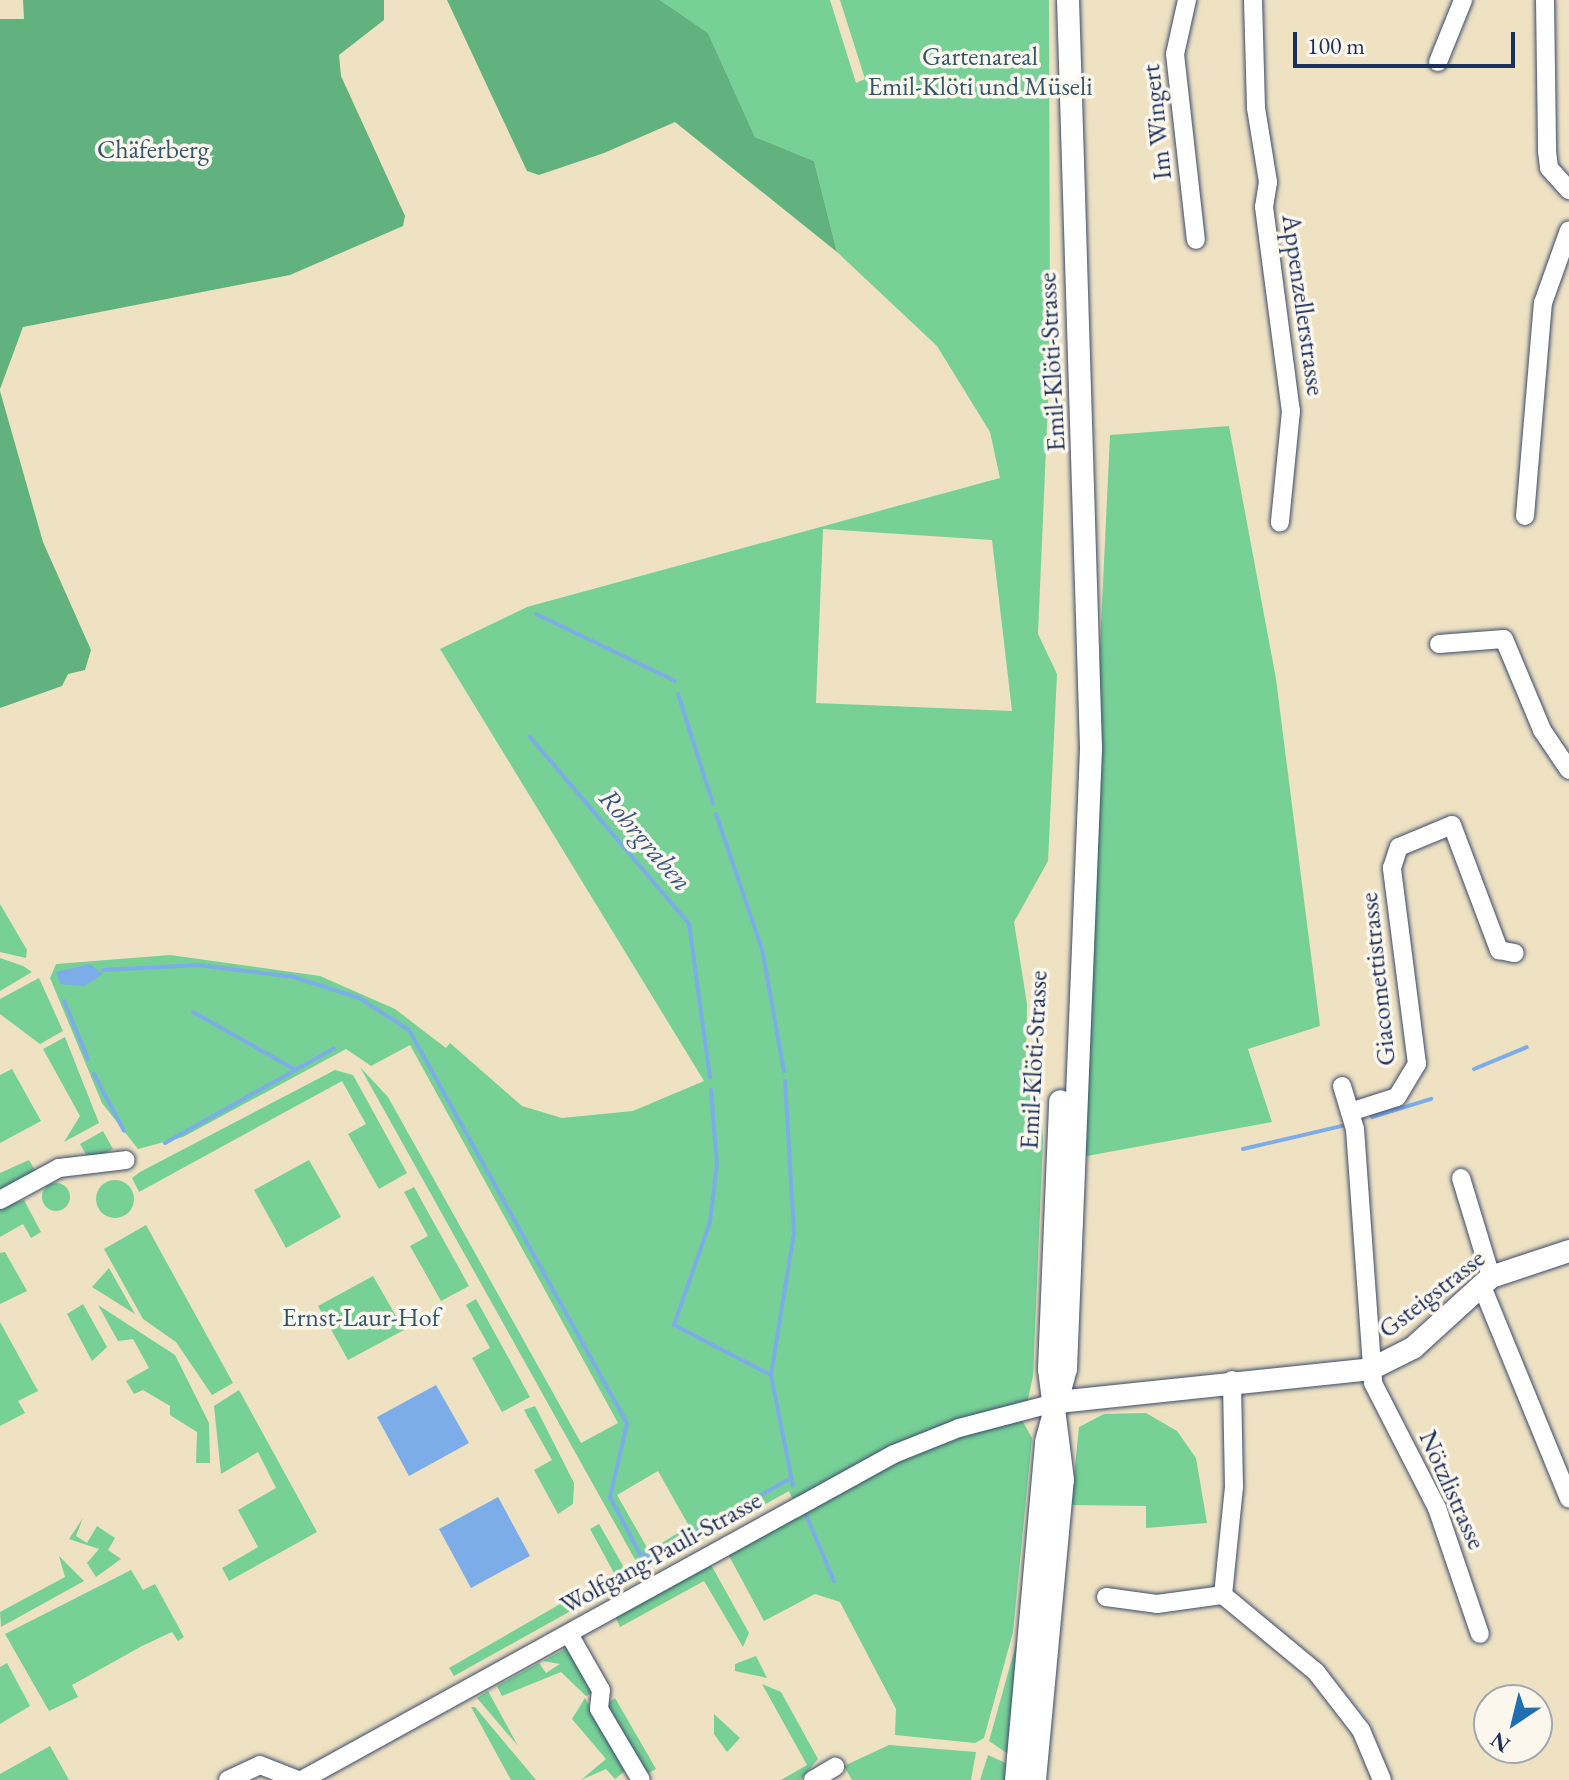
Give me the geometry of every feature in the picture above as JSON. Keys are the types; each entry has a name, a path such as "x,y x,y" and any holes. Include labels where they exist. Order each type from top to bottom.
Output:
{"street":[{"name":"Emil-Klöti-Strasse","path":"1016,1780 1046,1442 1066,1369 1091,748 1085,721 1087,542 1068,0"},
{"name":"Im Wingert","path":"1187,0 1175,54 1196,240"},
{"name":"Appenzellerstrasse","path":"1253,0 1256,108 1268,182 1264,207 1291,411 1280,522"},
{"path":"1438,62 1463,0"},
{"path":"1545,0 1549,168 1569,190"},
{"path":"1525,516 1543,303 1569,230"},
{"path":"1439,644 1504,639 1542,730 1569,770"},
{"name":"Giacomettistrasse","path":"1350,1112 1397,1097 1417,1064 1392,868 1399,847 1452,825 1499,950 1515,953"},
{"path":"1342,1086 1350,1112 1371,1369"},
{"path":"0,1200 59,1168 126,1160"},
{"path":"1461,1178 1486,1280 1569,1499"},
{"name":"Gsteigstrasse","path":"1058,1402 1232,1380 1371,1369 1413,1348 1486,1280 1569,1251"},
{"name":"Nötzlistrasse","path":"1371,1369 1437,1508 1480,1634"},
{"path":"1223,1595 1233,1517 1232,1380"},
{"name":"Emil-Klöti-Strasse","path":"1035,1780 1063,1480 1058,1402"},
{"name":"Wolfgang-Pauli-Strasse","path":"228,1780 260,1765 300,1780 894,1454 1058,1402"},
{"path":"1106,1597 1160,1604 1223,1595 1316,1672 1361,1730 1382,1780"},
{"path":"569,1634 601,1690 599,1709 641,1780"},
{"path":"813,1780 835,1767"}],"green space":[{"name":"Chäferberg","path":"23,0 384,0 384,20 339,55 341,76 405,216 403,226 290,275 23,327 0,389 0,19 24,19"},
{"path":"447,0 660,0 708,33 755,137 814,161 837,252 675,122 604,153 539,175 527,171"},
{"name":"Gartenareal Emil-Klöti und Müseli","path":"660,0 830,0 856,83 865,79 840,0 1049,0 1050,355 1038,634 1057,674 1048,861 1014,922 1027,1004 1026,1066 1041,1103 1043,1141 1033,1376 1023,1422 1032,1438 1013,1632 984,1738 975,1743 895,1735 896,1709 840,1602 815,1594 764,1621 728,1554 799,1515 789,1491 642,1572 360,1067 388,1097 581,1443 618,1423 410,1045 371,1066 346,1049 183,1137 138,1149 102,1103 50,978 56,964 170,955 320,976 395,1009 446,1048 450,1043 522,1106 562,1118 633,1111 704,1081 440,649 527,607 1000,478 990,432 937,346 837,252 814,161 755,137 708,33","holes":["823,529 992,540 1012,711 816,703","658,1471 689,1526 649,1551 617,1495"]},
{"path":"0,391 43,542 91,650 85,670 68,674 62,686 0,708"},
{"path":"1229,426 1276,679 1320,1026 1248,1049 1272,1122 1076,1158 1110,435"},
{"path":"0,904 27,950 26,958 0,952"},
{"path":"0,958 23,966 32,972 0,991"},
{"path":"39,978 63,1031 40,1044 0,1014 0,999"},
{"path":"65,1037 99,1123 64,1142 80,1116 43,1049"},
{"path":"12,1069 41,1121 0,1143 0,1075"},
{"path":"335,1070 353,1075 407,1173 379,1189 348,1134 366,1124 342,1081 139,1192 132,1178 140,1172"},
{"path":"103,1131 113,1149 90,1161 80,1144"},
{"path":"29,1160 36,1172 0,1191 0,1173"},
{"path":"309,1160 341,1217 286,1248 254,1190"},
{"path":"115,1180 129,1185 134,1199 129,1213 115,1218 101,1213 96,1199 101,1185"},
{"path":"56,1183 66,1187 70,1197 66,1207 56,1211 46,1207 42,1197 46,1187"},
{"path":"414,1187 469,1286 441,1301 410,1246 428,1236 404,1192"},
{"path":"24,1200 41,1232 31,1238 23,1224 0,1237 0,1207"},
{"path":"146,1225 233,1383 212,1395 176,1342 143,1319 104,1249"},
{"path":"5,1252 27,1291 0,1304 0,1253"},
{"path":"109,1268 135,1314 92,1287"},
{"name":"Ernst-Laur-Hof","path":"373,1276 404,1330 348,1360 318,1306"},
{"path":"476,1299 530,1397 502,1412 472,1358 490,1348 466,1305"},
{"path":"83,1304 107,1347 92,1361 67,1314"},
{"path":"98,1305 175,1355 209,1423 210,1463 196,1463 197,1432 170,1415 170,1406 143,1390 134,1394 126,1381 149,1368 133,1339 118,1341"},
{"path":"0,1322 38,1391 18,1401 25,1413 0,1426"},
{"path":"239,1390 317,1532 229,1581 222,1568 258,1547 238,1510 276,1488 258,1452 221,1474 214,1406"},
{"path":"535,1406 574,1483 573,1504 558,1514 534,1470 552,1460 524,1410"},
{"path":"1146,1413 1177,1431 1196,1458 1207,1523 1146,1528 1146,1506 1071,1505 1079,1427 1104,1414"},
{"path":"83,1518 76,1536 87,1543 97,1526 115,1538 108,1550 121,1559 96,1577 87,1563 99,1549 69,1539"},
{"path":"599,1524 630,1578 454,1676 449,1668 614,1573 590,1529"},
{"path":"59,1556 84,1581 1,1627 0,1612 65,1577"},
{"path":"710,1563 749,1633 743,1647 704,1581 620,1627 615,1616"},
{"path":"131,1570 143,1590 155,1584 184,1637 178,1641 172,1632 142,1646 72,1685 78,1697 49,1711 5,1634"},
{"path":"1024,1616 1011,1756 989,1741"},
{"path":"567,1648 592,1693 586,1696 561,1672 502,1696 497,1686 539,1663 546,1673 560,1664 543,1661"},
{"path":"756,1656 767,1678 735,1671 735,1664"},
{"path":"7,1663 30,1706 0,1724 0,1667"},
{"path":"762,1684 781,1692 818,1759 800,1780 781,1780 807,1765"},
{"path":"488,1691 518,1746 477,1698"},
{"path":"585,1698 625,1771 615,1779 606,1769 581,1780 606,1759 572,1719"},
{"path":"615,1698 656,1769 643,1776 604,1706"},
{"path":"471,1707 475,1707 536,1780 511,1780"},
{"path":"714,1714 740,1738 727,1752 714,1734"},
{"path":"889,1745 976,1752 971,1780 852,1780 844,1766"},
{"path":"50,1746 69,1780 0,1780 0,1774"},
{"path":"988,1755 1010,1765 1009,1780 980,1780"}],"water":[{"path":"90,964 103,974 85,986 60,984 56,972"},
{"path":"436,1385 469,1443 409,1476 377,1417"},
{"path":"498,1497 530,1556 471,1588 439,1529"}],"waterway":[{"name":"Rohrgraben","path":"536,614 675,681"},
{"name":"Rohrgraben","path":"678,694 713,804"},
{"name":"Rohrgraben","path":"530,737 689,924 710,1078"},
{"name":"Rohrgraben","path":"716,814 762,949 784,1071"},
{"path":"103,970 198,965 294,977 359,998 409,1030 627,1424 610,1497 640,1554 652,1557 791,1478"},
{"path":"64,1001 88,1059"},
{"path":"193,1012 296,1070"},
{"path":"1474,1069 1527,1047"},
{"path":"165,1143 333,1049"},
{"path":"94,1074 124,1131"},
{"name":"Rohrgraben","path":"785,1081 794,1233 771,1375 793,1486"},
{"name":"Rohrgraben","path":"711,1090 717,1164 710,1222 674,1325 771,1375"},
{"path":"1372,1117 1431,1099"},
{"path":"1243,1149 1342,1126"},
{"name":"Rohrgraben","path":"806,1515 834,1581"}]}
